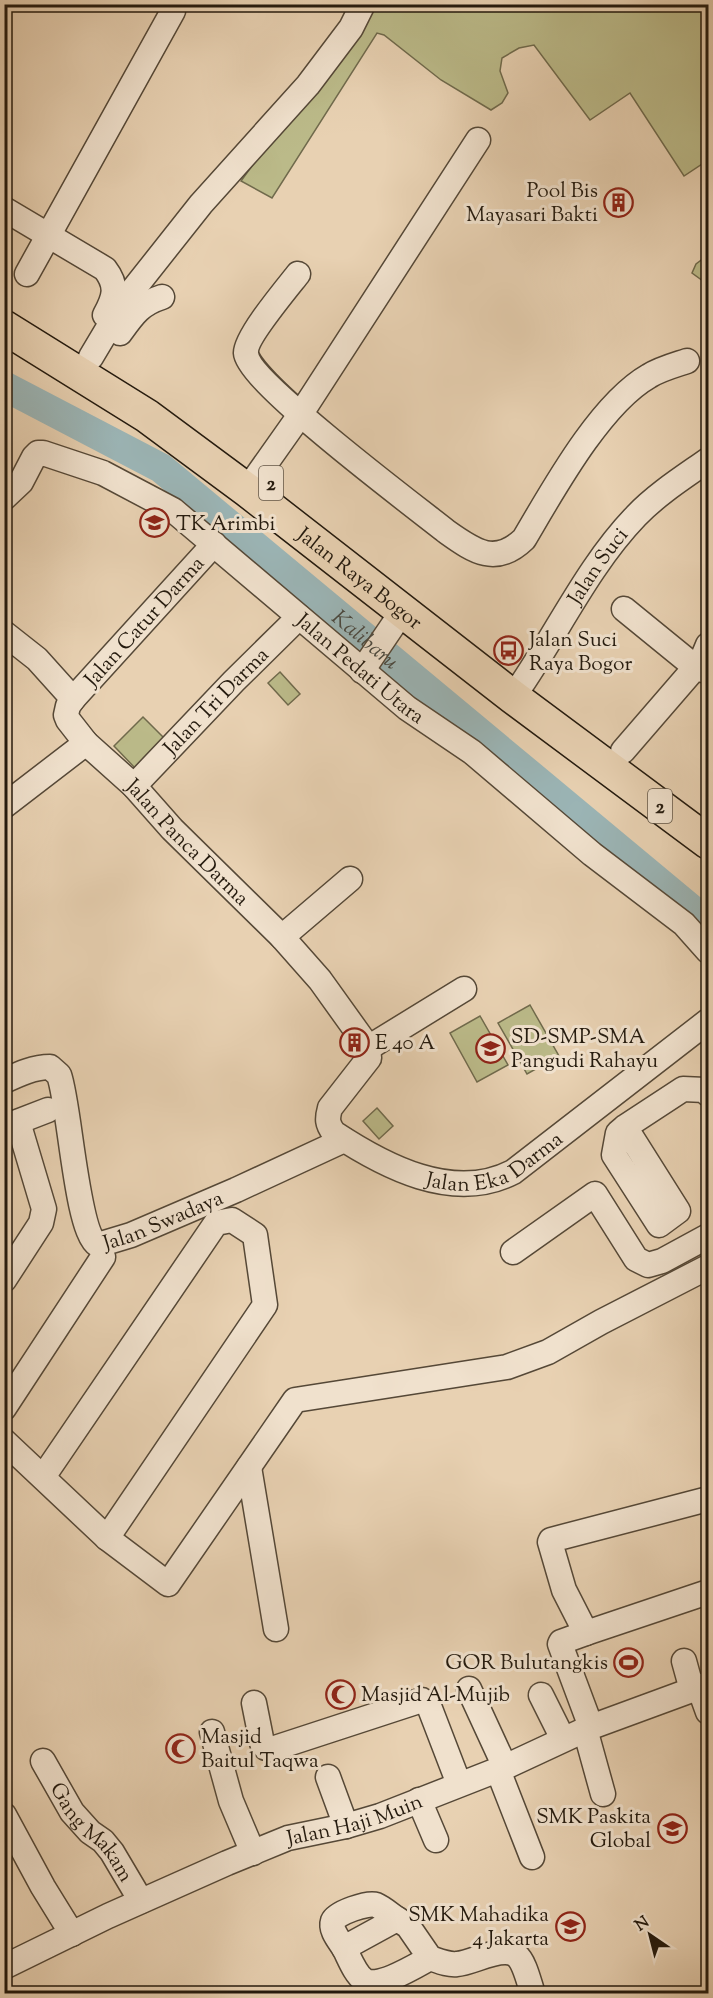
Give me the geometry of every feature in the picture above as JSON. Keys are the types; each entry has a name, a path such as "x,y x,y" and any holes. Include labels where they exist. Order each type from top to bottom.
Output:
{"highway":[{"name":"Jalan Raya Bogor","path":"4,303 86,360"},
{"name":"Jalan Raya Bogor","path":"4,327 86,360 154,396 402,612 623,751 708,815"},
{"name":"Jalan Raya Bogor","path":"253,482 520,688 708,842"}],"street":[{"path":"86,360 125,300 201,204 308,85 351,28 363,4"},
{"path":"27,274 173,11"},
{"path":"253,482 300,415 478,140"},
{"path":"4,209 105,269 114,283 115,289 109,309 86,360"},
{"path":"298,274 248,341 245,356 253,370 300,415 463,543 491,554 504,553 513,549 524,539 579,452 621,399 650,375 687,361"},
{"path":"86,360 135,312 148,302 162,297"},
{"name":"Jalan Pedati Utara","path":"4,498 21,482 34,456 43,453 119,480 173,510 299,617 373,654 407,708 472,752 592,854 684,924 708,951"},
{"name":"Jalan Suci","path":"520,688 591,588 606,554 635,517 649,503 708,460"},
{"name":"Jalan Catur Darma","path":"73,699 214,544"},
{"path":"624,609 700,670"},
{"path":"373,654 402,612"},
{"name":"Jalan Tri Darma","path":"134,786 299,617"},
{"path":"4,633 37,659 73,699"},
{"path":"623,751 700,670 708,645"},
{"name":"Jalan Panca Darma","path":"73,699 66,715 86,743 134,786 172,829 282,937 320,980 367,1055"},
{"path":"4,806 86,743"},
{"path":"282,937 350,879"},
{"path":"367,1055 464,989"},
{"name":"Jalan Eka Darma","path":"367,1055 330,1108 327,1119 334,1133 405,1173 418,1177 468,1183 486,1182 513,1172 708,1021"},
{"name":"Jalan Swadaya","path":"4,1081 44,1067 50,1067 59,1074 81,1204 92,1240 98,1245 131,1235 344,1140"},
{"path":"625,1127 683,1089 705,1090 708,1094"},
{"path":"4,1280 41,1223 44,1209 11,1124 48,1110"},
{"path":"513,1252 595,1194 636,1259 648,1265 662,1261 708,1236"},
{"path":"43,1477 216,1224 231,1220 255,1234 265,1305 107,1538"},
{"path":"4,1408 103,1257"},
{"path":"4,1441 107,1538 168,1584 295,1400 507,1367 548,1352 708,1267"},
{"path":"249,1467 276,1629"},
{"path":"586,1632 564,1590 549,1545 551,1540 708,1499"},
{"path":"603,1794 580,1732 560,1642 708,1592"},
{"path":"684,1661 700,1687 708,1712"},
{"name":"Jalan Haji Muin","path":"4,1967 141,1901 253,1853 288,1839 346,1826 418,1800 502,1768 580,1732 700,1687"},
{"path":"469,1689 502,1768 532,1857"},
{"path":"541,1695 580,1732"},
{"path":"254,1703 262,1743 266,1748 272,1749 422,1700 429,1706 459,1784"},
{"path":"212,1732 231,1800 253,1853"},
{"name":"Gang Makam","path":"43,1761 72,1812 112,1852 141,1901"},
{"path":"328,1777 346,1826"},
{"path":"418,1800 436,1840"},
{"path":"4,1815 43,1887 72,1934"},
{"path":"430,1958 395,1976 370,1983 364,1982 344,1948 397,1919 408,1926 430,1958 455,1965 495,1953 509,1953 517,1956 533,1994"}],"shaded area":[{"path":"369,5 708,5 708,160 684,176 630,93 590,120 534,45 519,48 502,58 500,71 508,93 502,103 491,110 441,80 384,35 377,33 272,198 241,181"},
{"path":"708,255 708,280 703,281 692,273 696,264"},
{"path":"280,672 300,694 288,705 268,683"},
{"path":"143,717 165,739 135,768 114,746"},
{"path":"530,1005 559,1056 527,1074 498,1023"},
{"path":"480,1016 508,1065 477,1082 450,1033"},
{"path":"377,1108 393,1126 379,1139 363,1121"}],"waterway":[{"name":"Kalibaru","path":"4,386 161,468 708,923"}],"place":[{"name":"Pool Bis Mayasari Bakti","path":"619,202"},
{"name":"TK Arimbi","path":"155,523"},
{"name":"Jalan Suci Raya Bogor","path":"508,651"},
{"name":"E 40 A","path":"354,1042"},
{"name":"SD-SMP-SMA Pangudi Rahayu","path":"490,1048"},
{"name":"GOR Bulutangkis","path":"629,1662"},
{"name":"Masjid Al-Mujib","path":"340,1694"},
{"name":"Masjid Baitul Taqwa","path":"180,1748"},
{"name":"SMK Paskita Global","path":"672,1828"},
{"name":"SMK Mahadika 4 Jakarta","path":"570,1926"}]}
